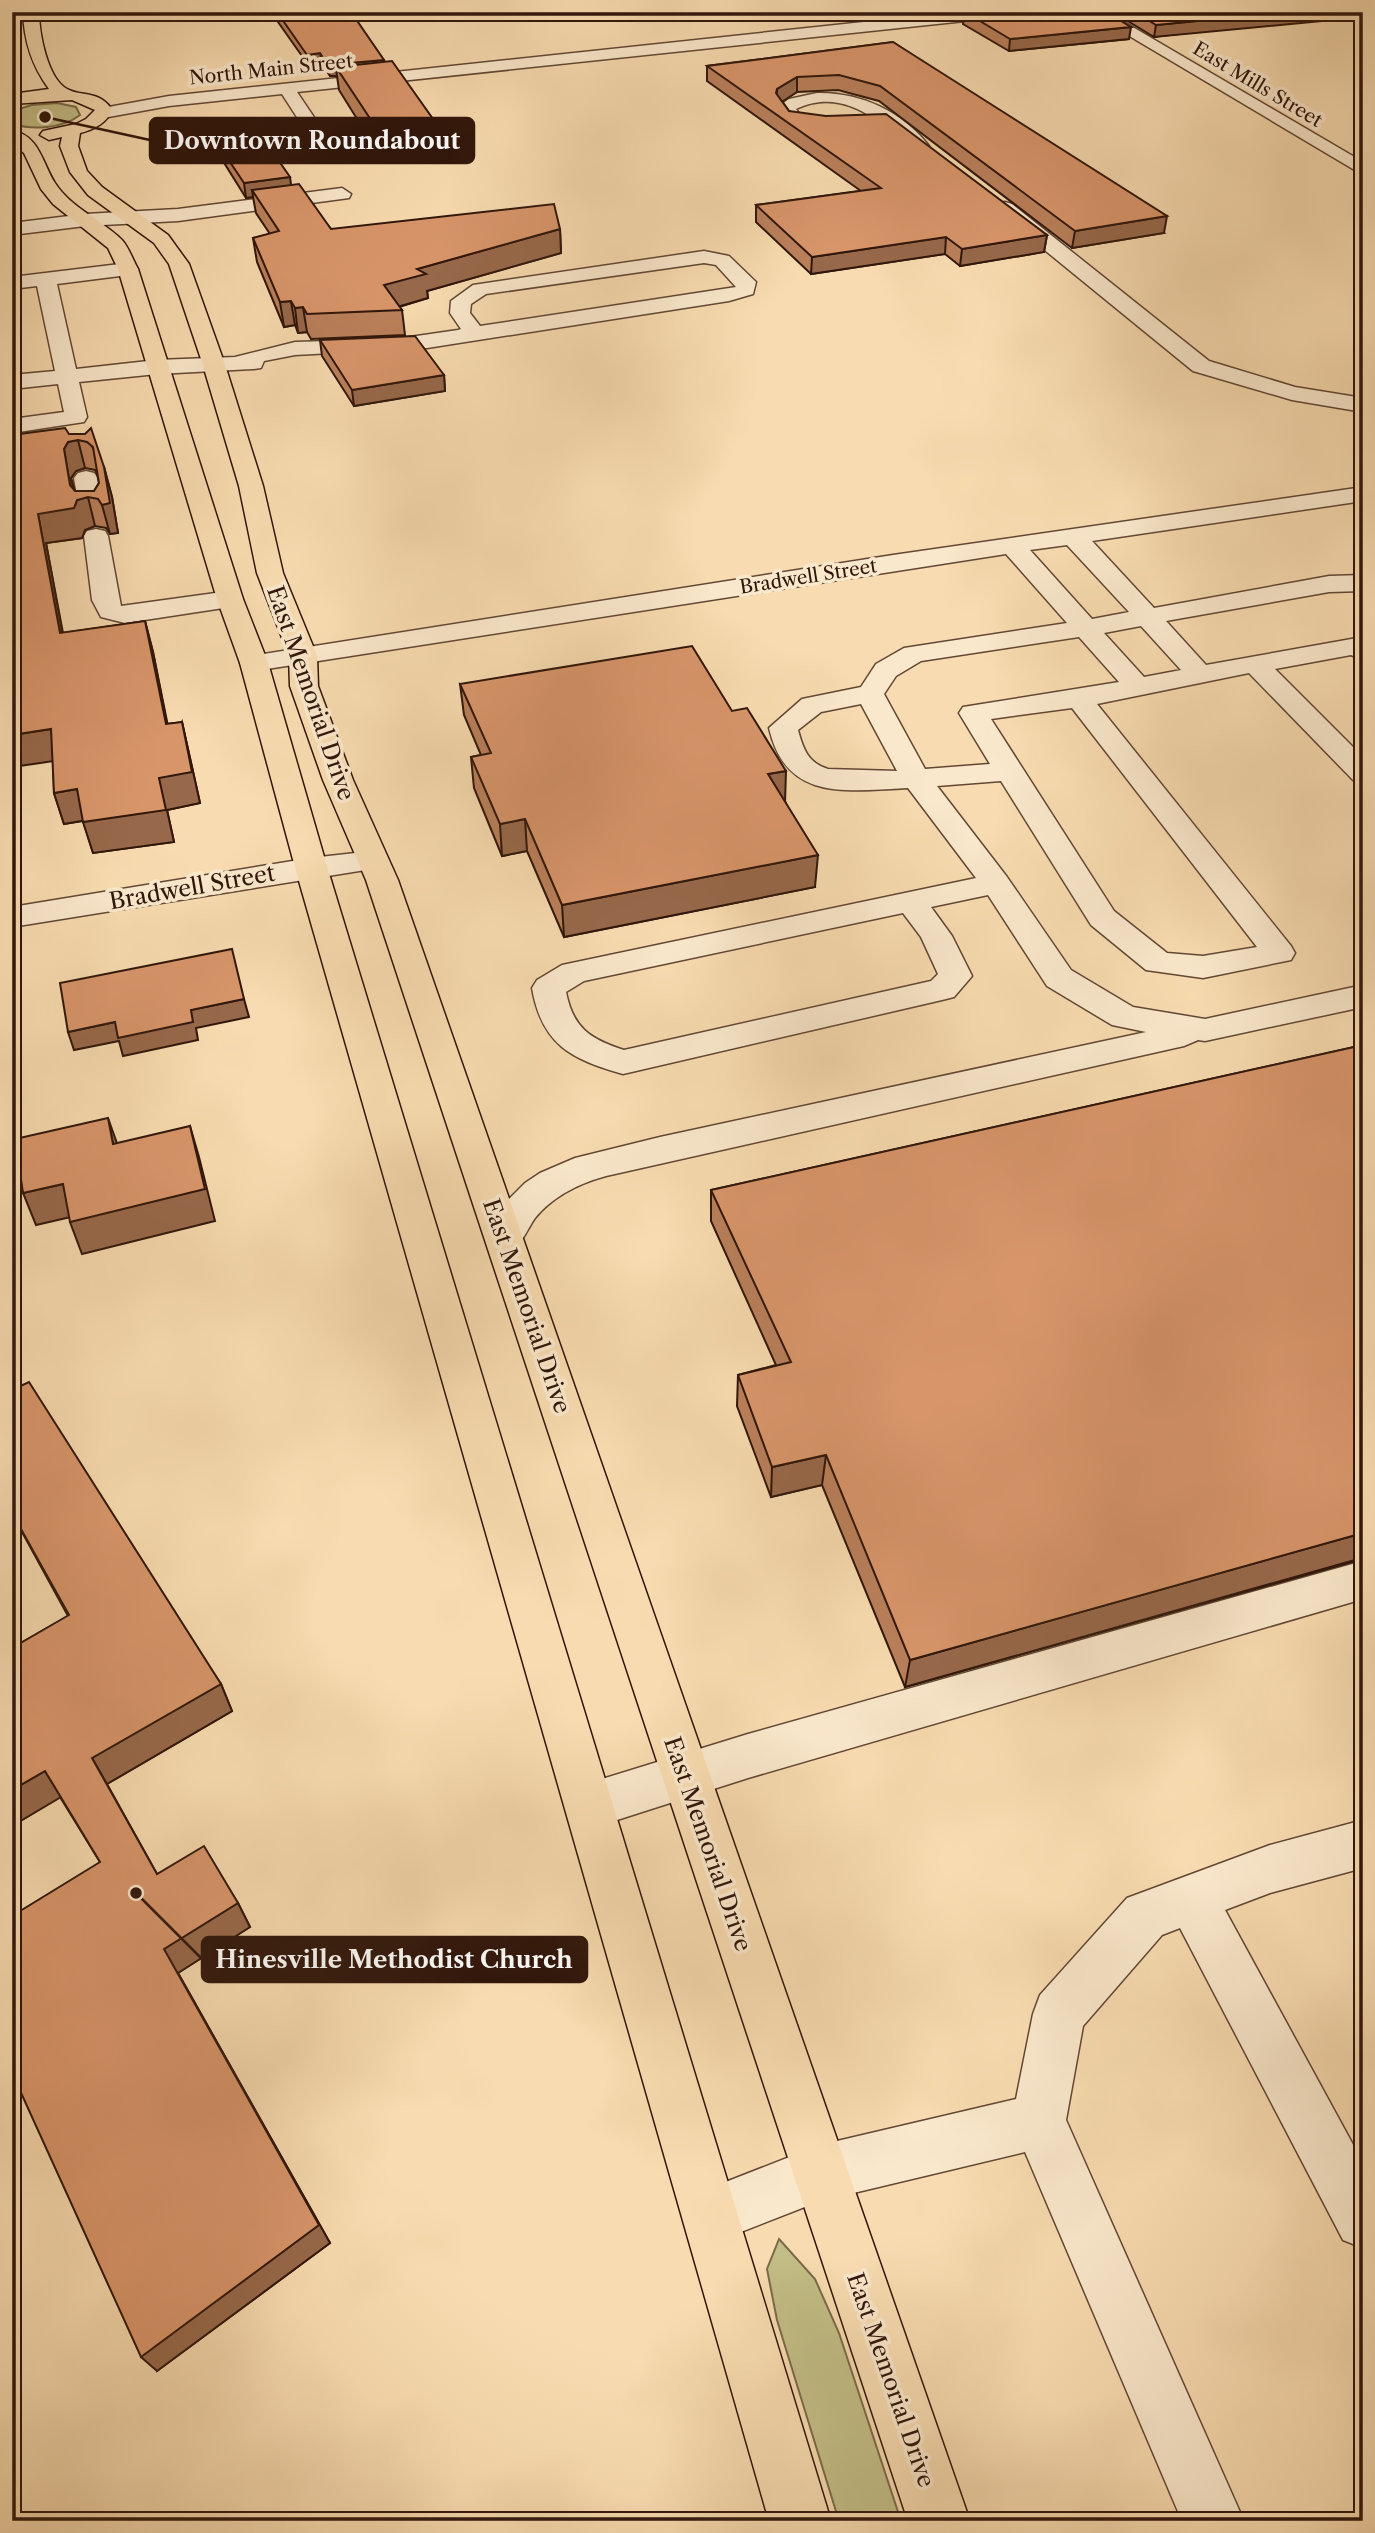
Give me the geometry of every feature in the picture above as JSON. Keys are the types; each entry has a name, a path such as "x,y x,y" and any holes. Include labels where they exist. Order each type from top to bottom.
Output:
{"main road":[{"path":"31,12 34,44 49,82 84,111"},
{"path":"13,124 84,111"},
{"path":"13,124 84,111"},
{"name":"East Memorial Drive","path":"84,111 69,146 79,172 94,191 160,239 179,264 228,363 270,573 303,656 304,686 338,780 373,860 939,2521"},
{"name":"East Memorial Drive","path":"13,124 32,151 47,185 60,200 116,245 128,269 230,599 254,663 311,867 800,2521"}],"street":[{"name":"North Main Street","path":"84,111 1003,12"},
{"name":"East Mills Street","path":"1096,12 1363,170"},
{"path":"286,88 319,138"},
{"path":"843,125 795,120 786,107 797,100 838,98 872,108 940,161"},
{"path":"866,123 890,122"},
{"path":"12,229 85,220 178,215 342,194"},
{"path":"992,199 1200,366 1292,393 1363,405"},
{"path":"12,382 157,367 268,364 323,358 347,348 431,342 474,333 729,295 746,290 746,282 722,260 704,257 480,289 461,301 460,313 474,333"},
{"path":"12,283 128,269"},
{"path":"46,279 81,442"},
{"path":"12,426 76,417"},
{"path":"86,478 105,600 110,611 125,615 230,599"},
{"name":"Bradwell Street","path":"254,663 1012,545 1363,494"},
{"path":"1073,536 1200,674"},
{"path":"1012,545 1137,686"},
{"path":"1010,771 853,782 810,774 789,754 783,728 812,705 870,694 886,670 914,654 1087,628 1329,584 1363,583"},
{"path":"1079,699 1279,953 1203,967 1158,963 1102,918 973,713 1079,699 1357,646 1363,652"},
{"path":"1255,664 1363,774"},
{"path":"870,694 915,778 996,884 1059,978 1124,1017 1205,1030"},
{"name":"Bradwell Street","path":"12,918 311,867 373,860"},
{"path":"911,901 936,936 955,976 942,989 623,1062 595,1054 569,1037 552,1013 550,988 574,973 911,901 996,884"},
{"path":"503,1236 526,1203 548,1185 582,1170 660,1150 1363,996"},
{"path":"589,1806 685,1775 1363,1580"},
{"path":"1213,2521 1040,2121 1059,2014 1145,1916 1270,1869 1363,1844"},
{"path":"1192,1899 1363,2220"},
{"path":"710,2216 820,2173 1040,2121"}],"shaded area":[{"path":"57,103 76,107 80,115 56,126 29,127 12,124 12,111 32,105"},
{"path":"779,2239 815,2279 839,2333 901,2521 839,2521 777,2320 767,2269"}],"building":[{"path":"277,12 351,12 384,60 328,65 320,53 307,55"},
{"path":"965,12 1106,12 1131,27 1010,39"},
{"path":"1135,12 1291,12 1156,25"},
{"path":"893,42 1167,216 1075,231 880,86 839,75 797,77 777,89 776,93 789,111 826,116 886,114 1047,235 962,249 946,237 812,257 756,205 881,188 707,66"},
{"path":"392,61 433,119 375,126 336,67"},
{"path":"254,125 290,177 244,183 220,147"},
{"path":"299,184 331,229 554,204 560,229 417,269 426,274 384,285 402,310 307,314 303,307 295,308 291,301 280,302 253,238 279,231 252,190"},
{"path":"415,336 444,375 352,390 320,340"},
{"path":"65,428 69,434 85,434 91,428 104,467 110,503 102,505 98,499 88,497 77,500 74,508 38,514 60,633 145,621 166,724 182,722 192,772 159,778 166,810 83,822 77,789 54,793 51,729 12,735 12,435","holes":["68,442 87,442 93,447 99,483 94,491 75,491 70,485 64,449"]},
{"path":"692,646 732,711 747,708 786,771 768,774 818,855 562,905 525,819 500,824 471,757 491,753 460,684"},
{"path":"232,949 244,999 191,1010 193,1022 118,1038 115,1022 68,1032 60,983"},
{"path":"1363,1045 1363,1533 910,1660 826,1455 772,1467 738,1375 791,1362 711,1190"},
{"path":"108,1118 113,1144 190,1126 205,1189 70,1222 63,1184 23,1193 15,1139"},
{"path":"29,1382 221,1684 92,1758 157,1874 204,1846 238,1903 164,1949 319,2225 141,2357 12,2073 12,1916 100,1862 45,1771 12,1790 12,1648 69,1615 12,1513 12,1390"}],"place":[{"name":"Downtown Roundabout","path":"45,117"},
{"name":"Hinesville Methodist Church","path":"136,1893"}]}
